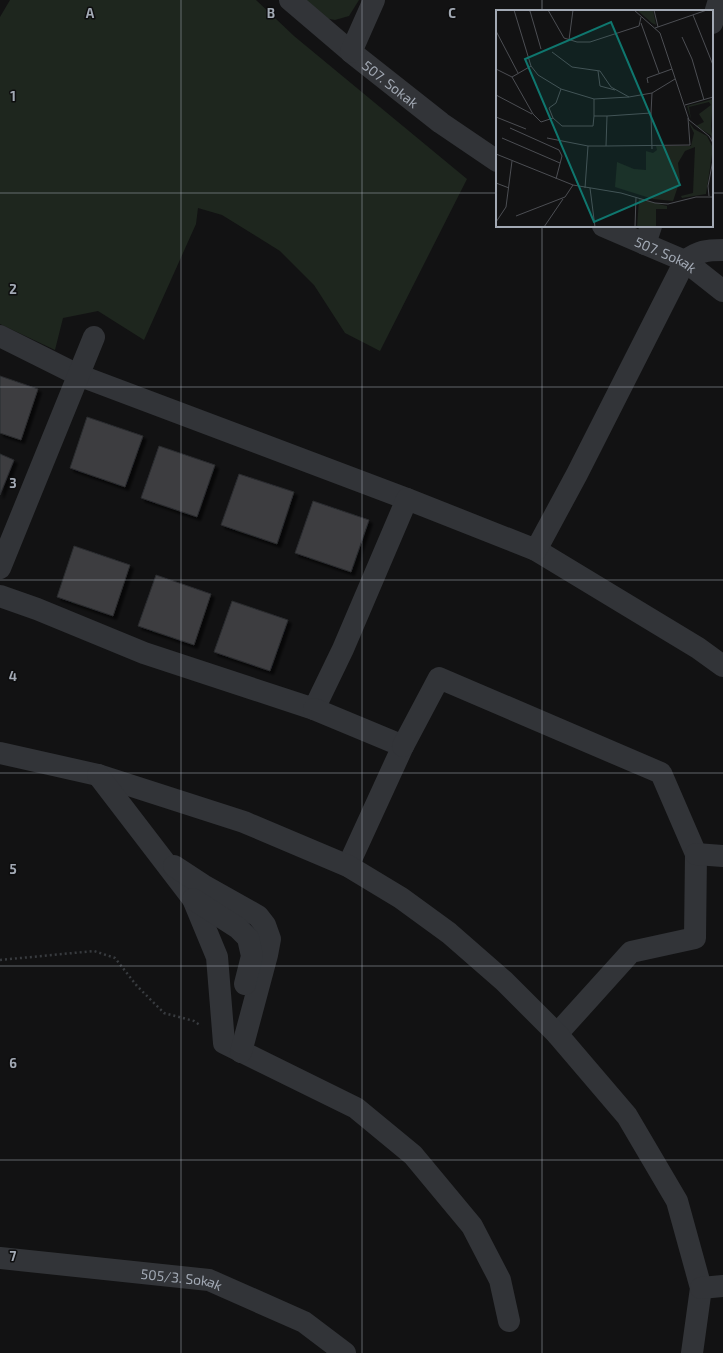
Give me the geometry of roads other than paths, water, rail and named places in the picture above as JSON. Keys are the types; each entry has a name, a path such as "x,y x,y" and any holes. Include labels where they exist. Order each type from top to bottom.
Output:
{"street":[{"name":"507. Sokak","path":"290,0 351,52 441,123 496,160"},
{"path":"351,52 374,0"},
{"path":"713,20 719,0"},
{"name":"507. Sokak","path":"608,227 648,235 685,261 723,291"},
{"path":"536,550 577,474 685,261 700,252 707,250 723,250"},
{"path":"0,336 78,375 407,499 536,550 698,648 723,666"},
{"path":"0,568 94,337"},
{"path":"314,709 343,649 407,499"},
{"path":"0,596 38,609 144,653 314,709 403,746"},
{"path":"348,866 403,746 438,678 661,773 696,854 695,938 631,952 556,1034"},
{"path":"0,753 98,775 244,822 348,866 401,898 449,933 504,981 556,1034 627,1116 677,1201 701,1288 692,1353"},
{"path":"98,775 193,899 217,957 231,1047"},
{"path":"696,854 723,856"},
{"path":"162,858 203,885 258,916 265,925 270,939 268,955 231,1047"},
{"path":"193,899 238,928 248,938 252,956 231,1047"},
{"path":"231,1047 356,1108 413,1155 472,1226 500,1280 509,1321"},
{"name":"505/3. Sokak","path":"0,1258 209,1280 304,1322 345,1353"},
{"path":"701,1288 723,1286"}]}
